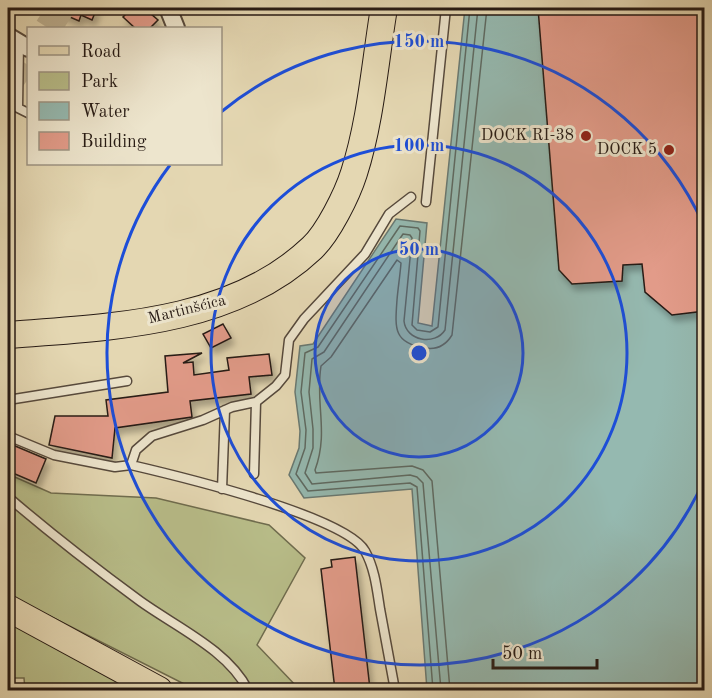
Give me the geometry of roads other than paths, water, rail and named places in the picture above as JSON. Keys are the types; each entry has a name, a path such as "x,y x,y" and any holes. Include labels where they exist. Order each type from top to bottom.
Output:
{"main road":[{"name":"Martinšćica","path":"8,334 135,323 225,302 276,277 314,247 339,208 354,174 365,131 384,8"},
{"path":"8,609 159,690"}],"street":[{"path":"168,8 176,27"}],"lane":[{"path":"426,202 446,8"},
{"path":"18,42 18,108 27,112"},
{"path":"8,64 8,70"},
{"path":"130,465 136,450 152,436 203,420 225,410 256,402 276,386 285,375 289,340 365,254 389,214 411,197"},
{"path":"8,400 127,381"},
{"path":"254,474 256,402"},
{"path":"222,489 225,410"},
{"path":"8,436 54,455 115,467 130,465 222,489 315,518 346,533 361,544 371,564 395,690"},
{"path":"8,497 117,584 225,661 237,672 248,690"}],"water":[{"path":"465,8 704,8 704,690 427,690 412,489 304,498 289,475 299,448 300,431 295,392 300,346 313,344 396,219 427,223 418,323 432,326"}],"tunnel":[{"path":"49,27 61,8"},
{"path":"8,84 27,57"}],"place":[{"name":"DOCK RI-38","path":"586,136"},
{"name":"DOCK 5","path":"669,150"}]}
